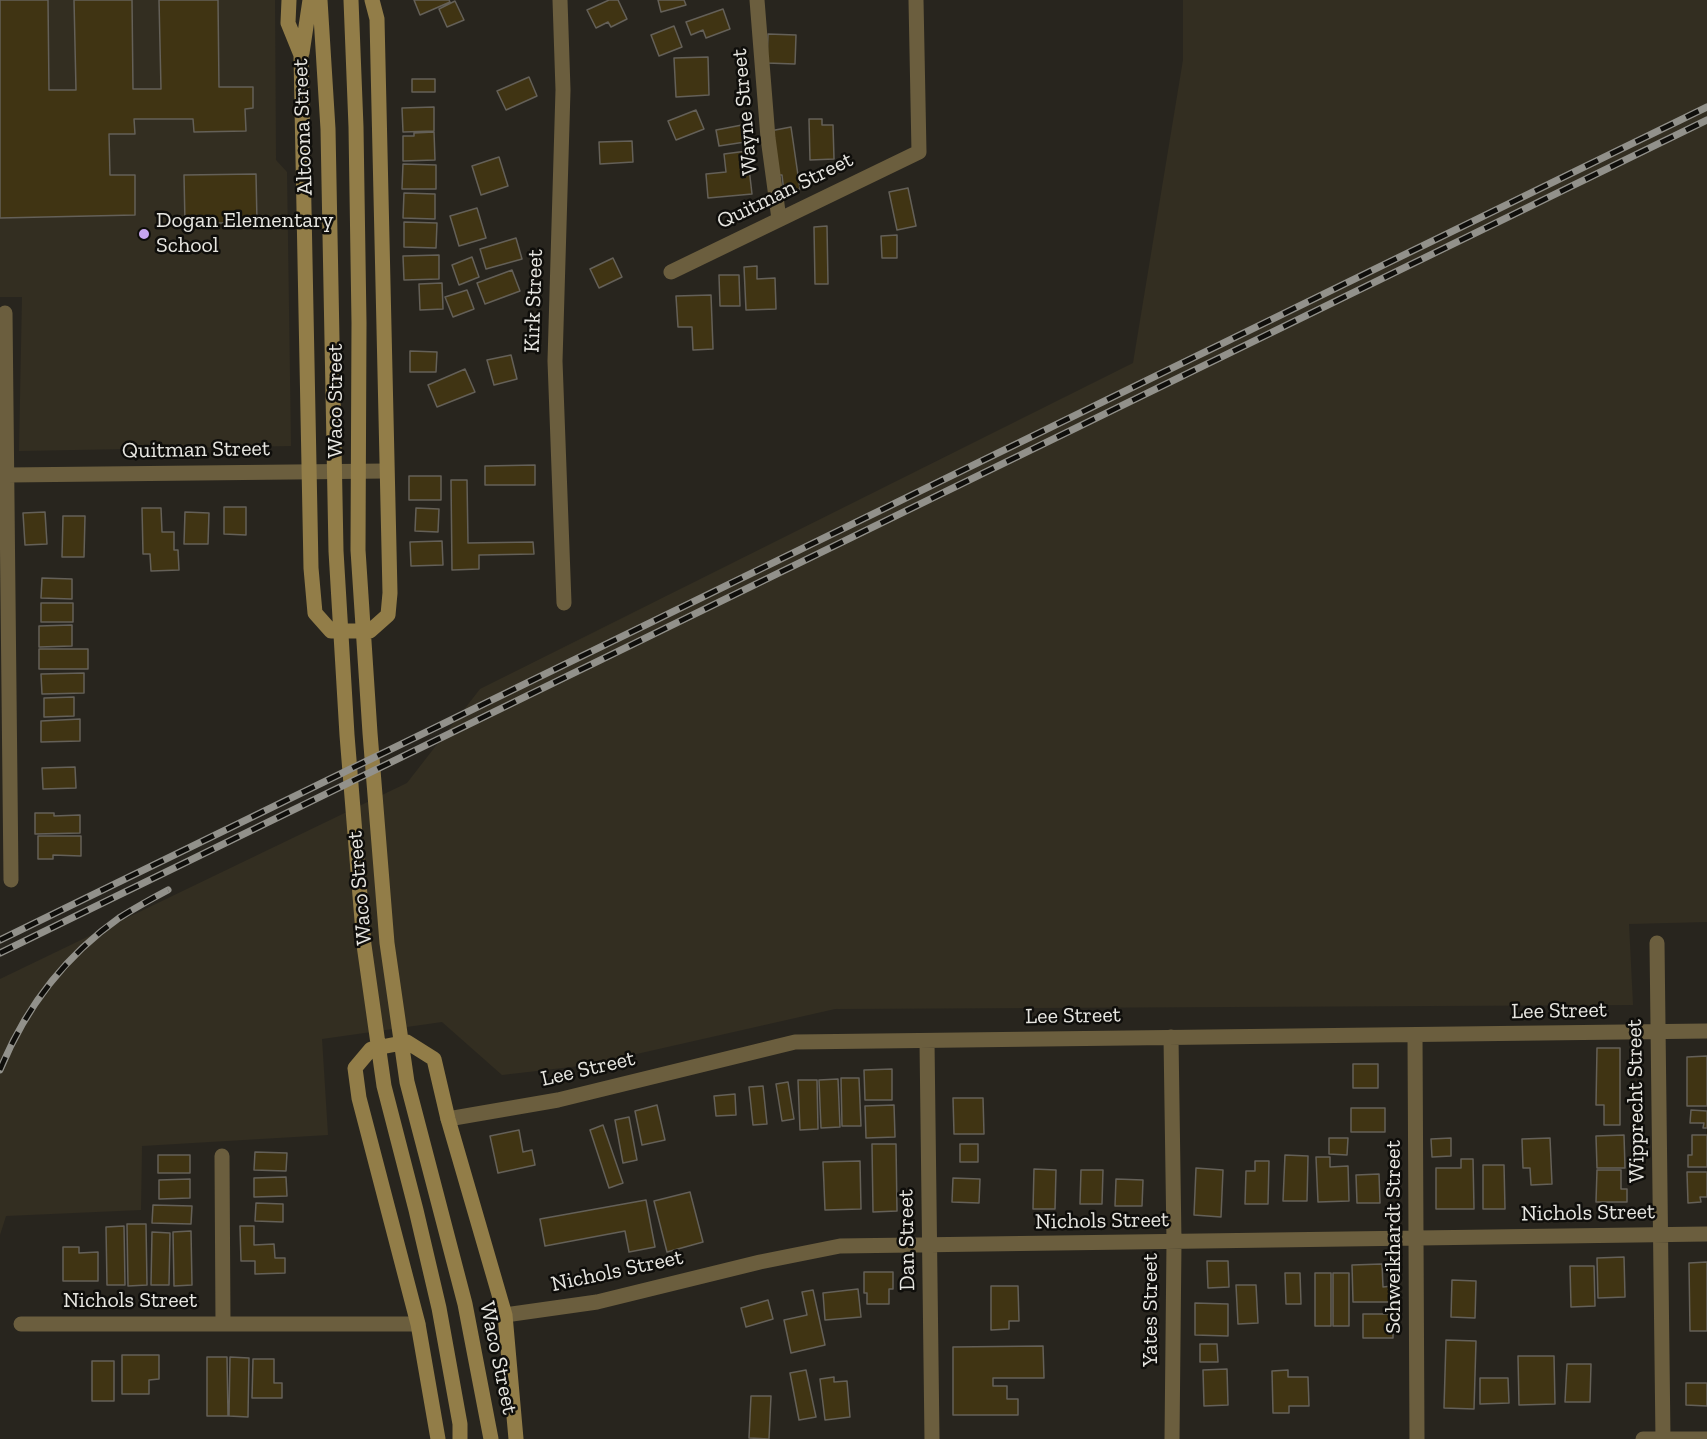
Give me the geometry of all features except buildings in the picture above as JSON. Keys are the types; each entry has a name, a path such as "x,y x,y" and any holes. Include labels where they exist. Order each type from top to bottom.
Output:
{"main road":[{"path":"289,0 288,23 301,55"},
{"path":"310,0 301,55 311,568 315,613 331,631 370,631 388,615 390,593 377,19 372,0"},
{"name":"Altoona Street","path":"320,0 328,129 331,324"},
{"name":"Waco Street","path":"351,0 356,128 359,323 358,550 387,943 407,1082 465,1304 491,1439"},
{"name":"Waco Street","path":"331,324 336,551 347,735 364,945 384,1086 440,1308 460,1424 460,1439"},
{"path":"438,1439 418,1324 359,1098 355,1068 371,1049 407,1042 434,1059 448,1119 504,1315 516,1439"}],"street":[{"name":"Kirk Street","path":"560,0 563,90 555,361 564,603"},
{"name":"Wayne Street","path":"758,0 768,138 779,219"},
{"name":"Quitman Street","path":"671,272 919,152 916,0"},
{"path":"5,313 11,880"},
{"name":"Quitman Street","path":"7,475 386,471"},
{"name":"Wipprecht Street","path":"1657,943 1663,1439"},
{"name":"Lee Street","path":"448,1119 558,1100 795,1042 1707,1031"},
{"name":"Schweikhardt Street","path":"1415,1035 1417,1439"},
{"name":"Yates Street","path":"1171,1036 1174,1242 1172,1439"},
{"name":"Dan Street","path":"927,1041 932,1439"},
{"path":"222,1156 223,1324"},
{"name":"Nichols Street","path":"504,1315 597,1302 760,1262 840,1246 1707,1234"},
{"name":"Nichols Street","path":"21,1324 418,1324"},
{"path":"1642,1439 1707,1439"}],"shaded area":[{"name":"Dogan Elementary School","path":"0,0 275,0 276,160 287,172 291,446 19,451 22,297 0,297"},
{"path":"1183,0 1707,0 1707,922 1629,924 1633,1005 835,1009 588,1065 502,1075 442,1022 322,1039 328,1135 142,1146 141,1210 6,1216 0,1235 0,979 407,783 480,689 1133,363 1183,60"}],"railway":[{"path":"0,940 1707,107"},
{"path":"0,953 1707,120"},
{"path":"0,1070 34,1005 64,967 81,949 119,918 168,890"}],"place":[{"name":"Dogan Elementary School","path":"144,234"}]}
